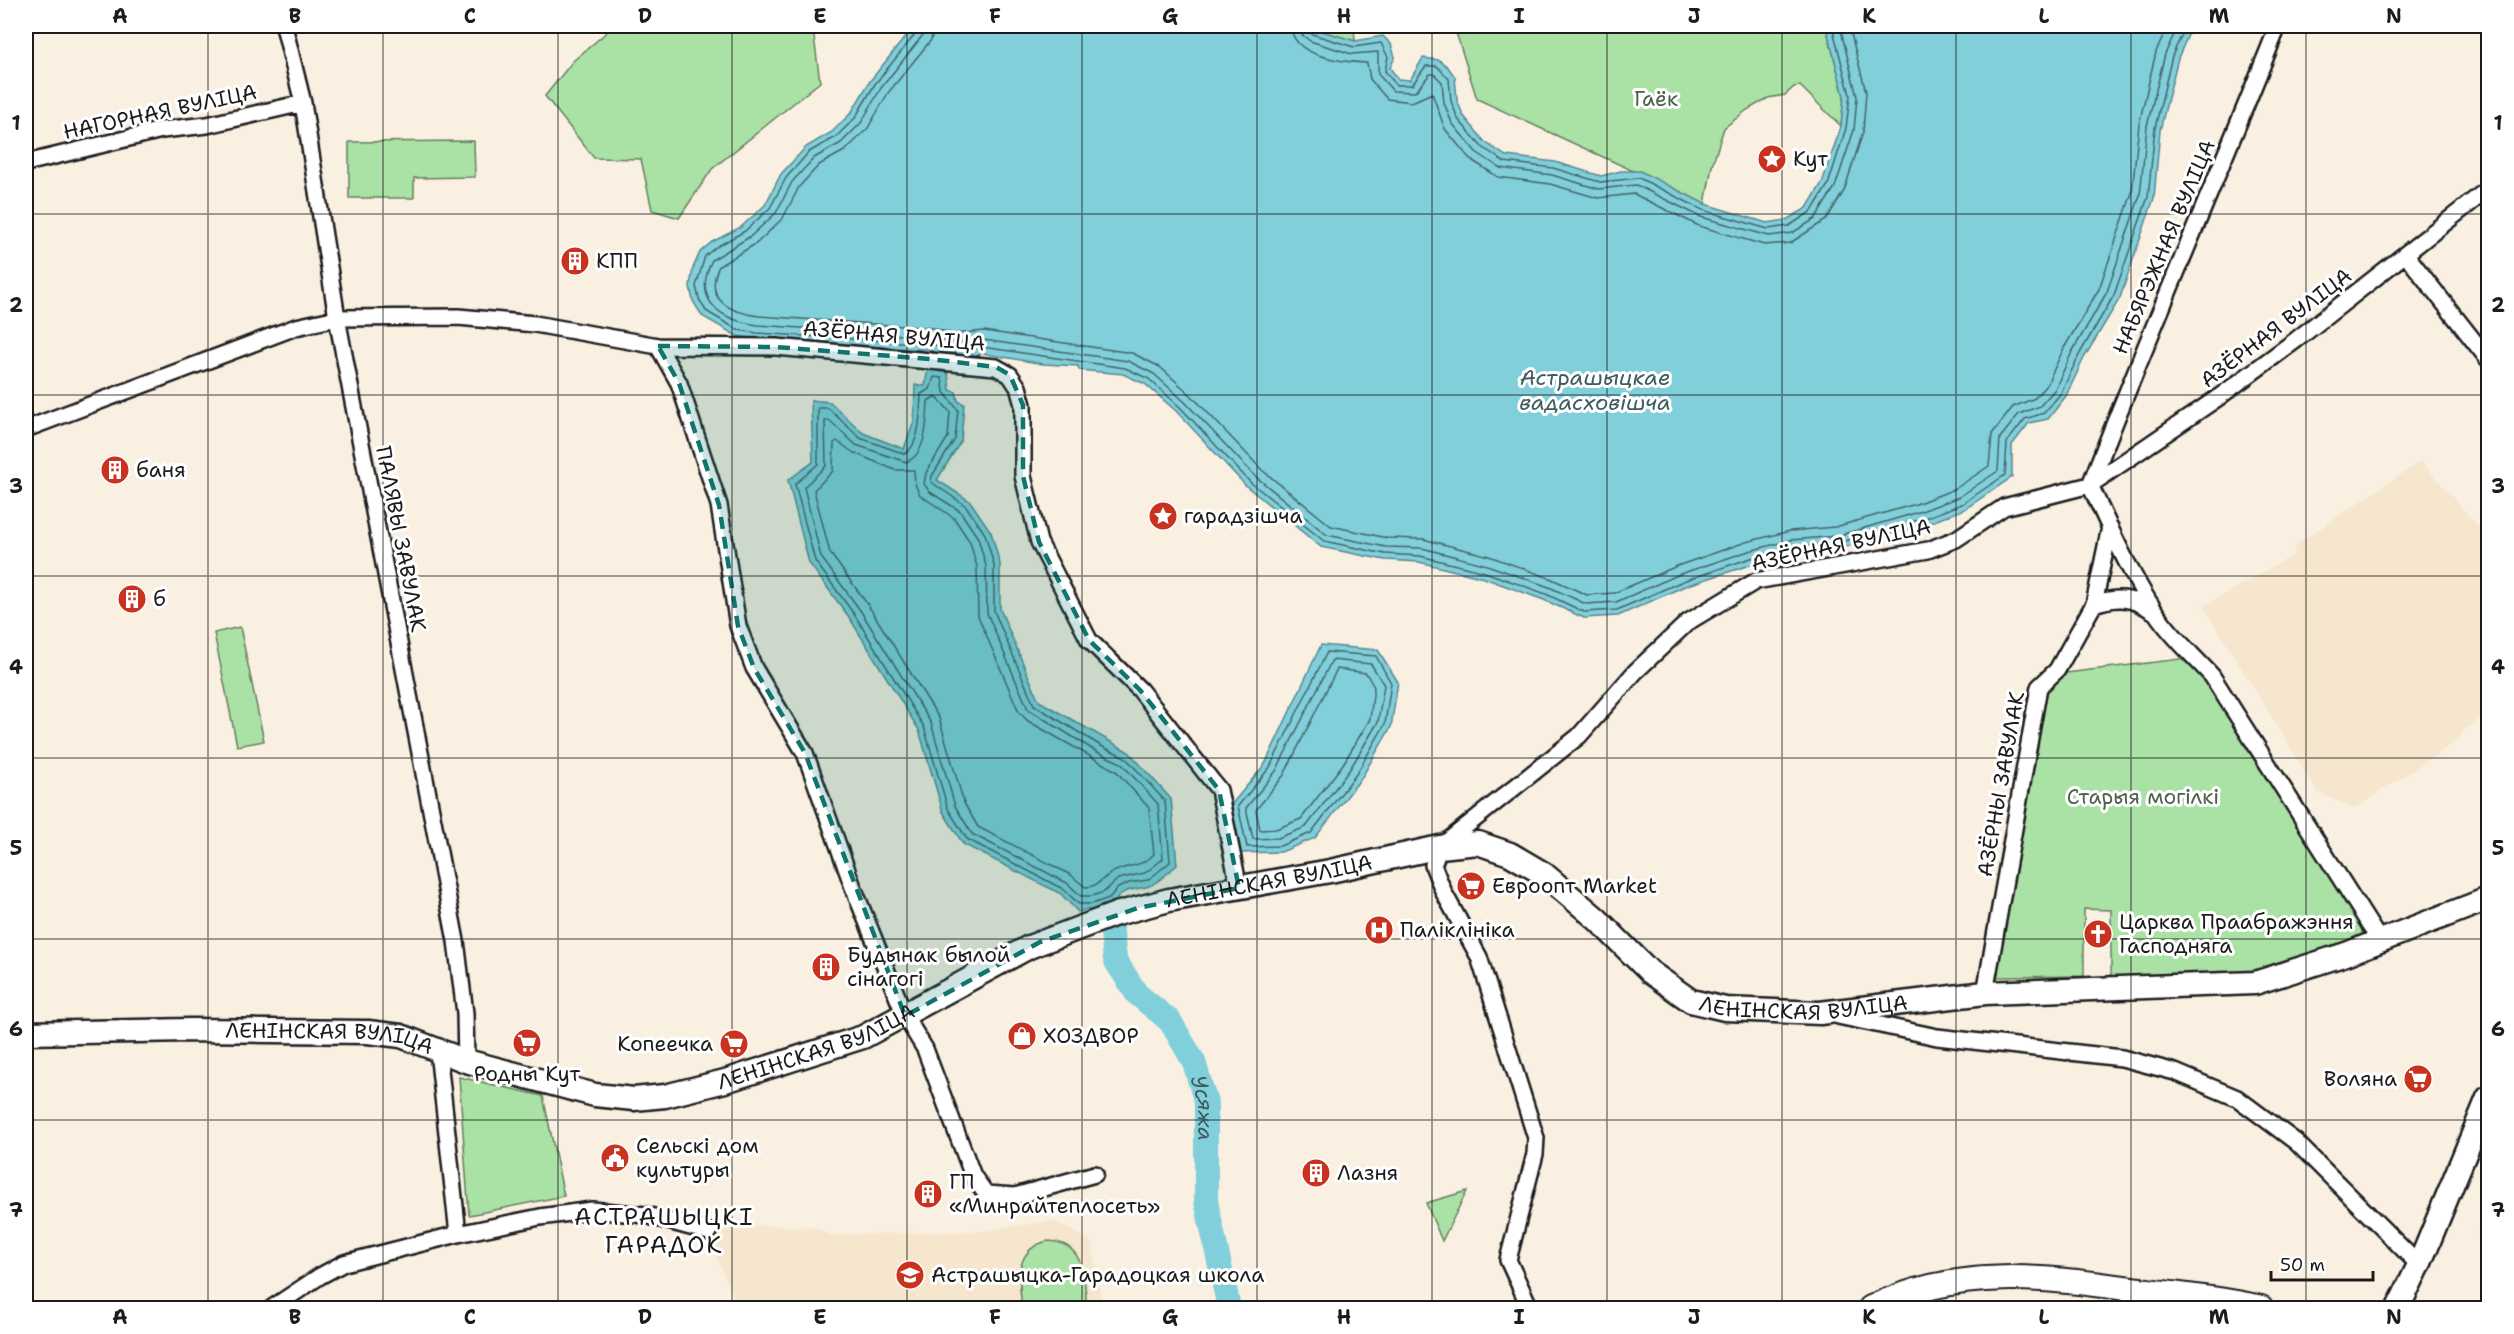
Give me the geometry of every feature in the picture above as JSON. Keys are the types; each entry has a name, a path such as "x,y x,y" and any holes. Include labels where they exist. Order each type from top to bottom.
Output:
{"main road":[{"path":"1871,1308 1919,1290 1978,1278 2019,1276 2260,1308"}],"street":[{"name":"ПАЛЯВЫ ЗАВУЛАК","path":"284,26 303,103 337,318 456,941 465,1013 466,1061"},
{"name":"НАБЯРЭЖНАЯ ВУЛІЦА","path":"2090,485 2147,338 2217,180 2278,26"},
{"name":"НАГОРНАЯ ВУЛІЦА","path":"26,163 162,130 207,125 303,103"},
{"name":"АЗЁРНАЯ ВУЛІЦА","path":"1440,847 1579,736 1635,672 1688,622 1756,581 1928,550 1956,539 2004,507 2090,485 2219,397 2407,256 2488,189"},
{"path":"2407,256 2488,359"},
{"name":"АЗЁРНАЯ ВУЛІЦА","path":"26,429 296,327 337,318 458,317 513,322 658,346 776,347 930,359 996,367 1011,375 1018,387 1023,405 1023,476 1039,542 1089,640 1140,690 1219,790 1239,888"},
{"path":"658,346 680,383 719,506 738,626 754,668 805,753 853,887 905,1016 926,1049 974,1176 986,1194 1015,1196 1095,1174"},
{"path":"2090,485 2156,614 2188,654 2212,676 2380,941"},
{"name":"АЗЁРНЫ ЗАВУЛАК","path":"1985,993 2038,687 2057,670 2094,604 2110,527"},
{"path":"2094,604 2125,597 2138,601 2156,614"},
{"name":"ЛЕНІНСКАЯ ВУЛІЦА","path":"26,1033 191,1030 368,1032 401,1036 466,1061 595,1095 634,1099 665,1096 735,1078 852,1041 905,1016 1029,947 1116,914 1169,900 1440,847 1478,843 1510,854 1535,869 1597,919 1650,972 1691,1001 1725,1009 1820,1012 1985,993 2255,983 2380,941 2488,899"},
{"path":"1440,847 1433,865 1444,893 1479,957 1536,1138 1535,1154 1508,1260 1530,1308"},
{"path":"1820,1012 1938,1037 2122,1058 2196,1080 2237,1098 2296,1142 2419,1265"},
{"path":"438,1051 458,1234"},
{"path":"2398,1308 2419,1265 2488,1098"},
{"path":"272,1308 344,1263 458,1234 540,1217 592,1210 646,1215 709,1232"}],"highlighted area":[{"path":"658,346 776,347 930,359 996,367 1010,375 1023,405 1023,476 1039,542 1089,640 1140,690 1219,790 1239,888 1138,908 1040,942 905,1016 805,753 754,668 738,626 719,505 679,383"}],"shaded area":[{"path":"2421,461 2480,528 2488,542 2488,714 2463,730 2460,739 2354,809 2318,793 2203,606 2293,555 2295,545"},
{"path":"2488,1208 2488,1245 2476,1234"},
{"name":"Астрашыцка-Гарадоцкая школа","path":"1054,1221 1091,1241 1103,1308 738,1308 709,1239 709,1224 815,1227 831,1235 979,1231"}],"green space":[{"path":"614,26 816,26 813,29 820,82 712,169 679,218 652,210 641,159 594,158 545,96 573,61"},
{"path":"1305,26 1354,26 1355,41"},
{"name":"Гаёк","path":"1454,26 1826,26 1844,96 1841,126 1800,86 1794,87 1785,95 1768,98 1747,110 1724,128 1712,166 1705,204 1477,99"},
{"path":"474,141 475,177 414,178 414,198 349,198 349,142"},
{"path":"240,627 264,741 237,746 214,633"},
{"name":"Старыя могілкі","path":"2180,659 2200,669 2359,919 2362,930 2360,939 2354,944 2255,970 2197,976 2111,976 2111,910 2084,909 2084,976 1997,977 2041,689 2051,678 2066,673"},
{"path":"459,1077 543,1096 564,1196 469,1215"},
{"path":"1467,1191 1442,1241 1426,1203"},
{"path":"1048,1241 1070,1248 1076,1255 1081,1264 1087,1308 1022,1308 1020,1277 1024,1259 1037,1245"}],"water":[{"name":"Астрашыцкае вадасховішча","path":"914,26 1305,26 1355,41 1383,36 1391,44 1395,57 1390,68 1398,79 1410,80 1423,58 1439,60 1448,67 1455,77 1457,100 1463,115 1485,142 1506,156 1555,162 1601,176 1621,171 1640,171 1705,204 1767,223 1786,220 1807,208 1822,183 1841,126 1844,96 1826,26 2192,26 2178,58 2160,130 2154,198 2120,298 2084,358 2066,396 2048,419 2029,423 2012,445 2012,477 1965,509 1924,525 1839,549 1793,553 1685,586 1618,616 1584,618 1544,600 1484,578 1419,562 1385,560 1321,547 1246,486 1176,411 1145,384 1123,374 1079,370 1078,366 1043,364 981,353 977,357 960,355 959,358 932,353 931,350 757,339 737,336 702,316 693,301 690,286 693,268 700,252 712,242 741,227 765,205 781,174 806,147 832,132 851,113 870,81"},
{"path":"928,369 948,373 950,390 956,392 958,401 964,404 961,441 937,480 970,501 991,532 1000,564 1000,609 1039,701 1129,752 1171,799 1177,865 1153,884 1125,891 1115,903 1091,911 1087,909 1078,912 1061,894 963,844 943,812 919,730 849,617 809,563 788,480 813,462 811,400 830,402 863,433 904,449 914,421 915,385 925,386"},
{"path":"1321,645 1378,650 1398,682 1391,727 1362,777 1315,838 1281,852 1240,853 1231,805 1265,764"}],"waterway":[{"name":"Усяжа","path":"1112,932 1115,960 1137,994 1170,1021 1194,1062 1206,1103 1206,1201 1229,1308"}],"place":[{"name":"Кут","path":"1772,159"},
{"name":"КПП","path":"575,261"},
{"name":"баня","path":"115,470"},
{"name":"гарадзішча","path":"1163,516"},
{"name":"б","path":"132,599"},
{"name":"Евроопт Market","path":"1471,886"},
{"name":"Паліклініка","path":"1379,930"},
{"name":"Царква Праабражэння Гасподняга","path":"2098,934"},
{"name":"Будынак былой сінагогі","path":"826,967"},
{"name":"ХОЗДВОР","path":"1022,1036"},
{"name":"Родны Кут","path":"527,1043"},
{"name":"Копеечка","path":"734,1044"},
{"name":"Воляна","path":"2418,1079"},
{"name":"Сельскі дом культуры","path":"615,1158"},
{"name":"Лазня","path":"1316,1173"},
{"name":"ГП «Минрайтеплосеть»","path":"928,1194"},
{"name":"Астрашыцка-Гарадоцкая школа","path":"910,1275"}],"district":[{"name":"АСТРАШЫЦКІ ГАРАДОК","path":"664,1231"}]}
